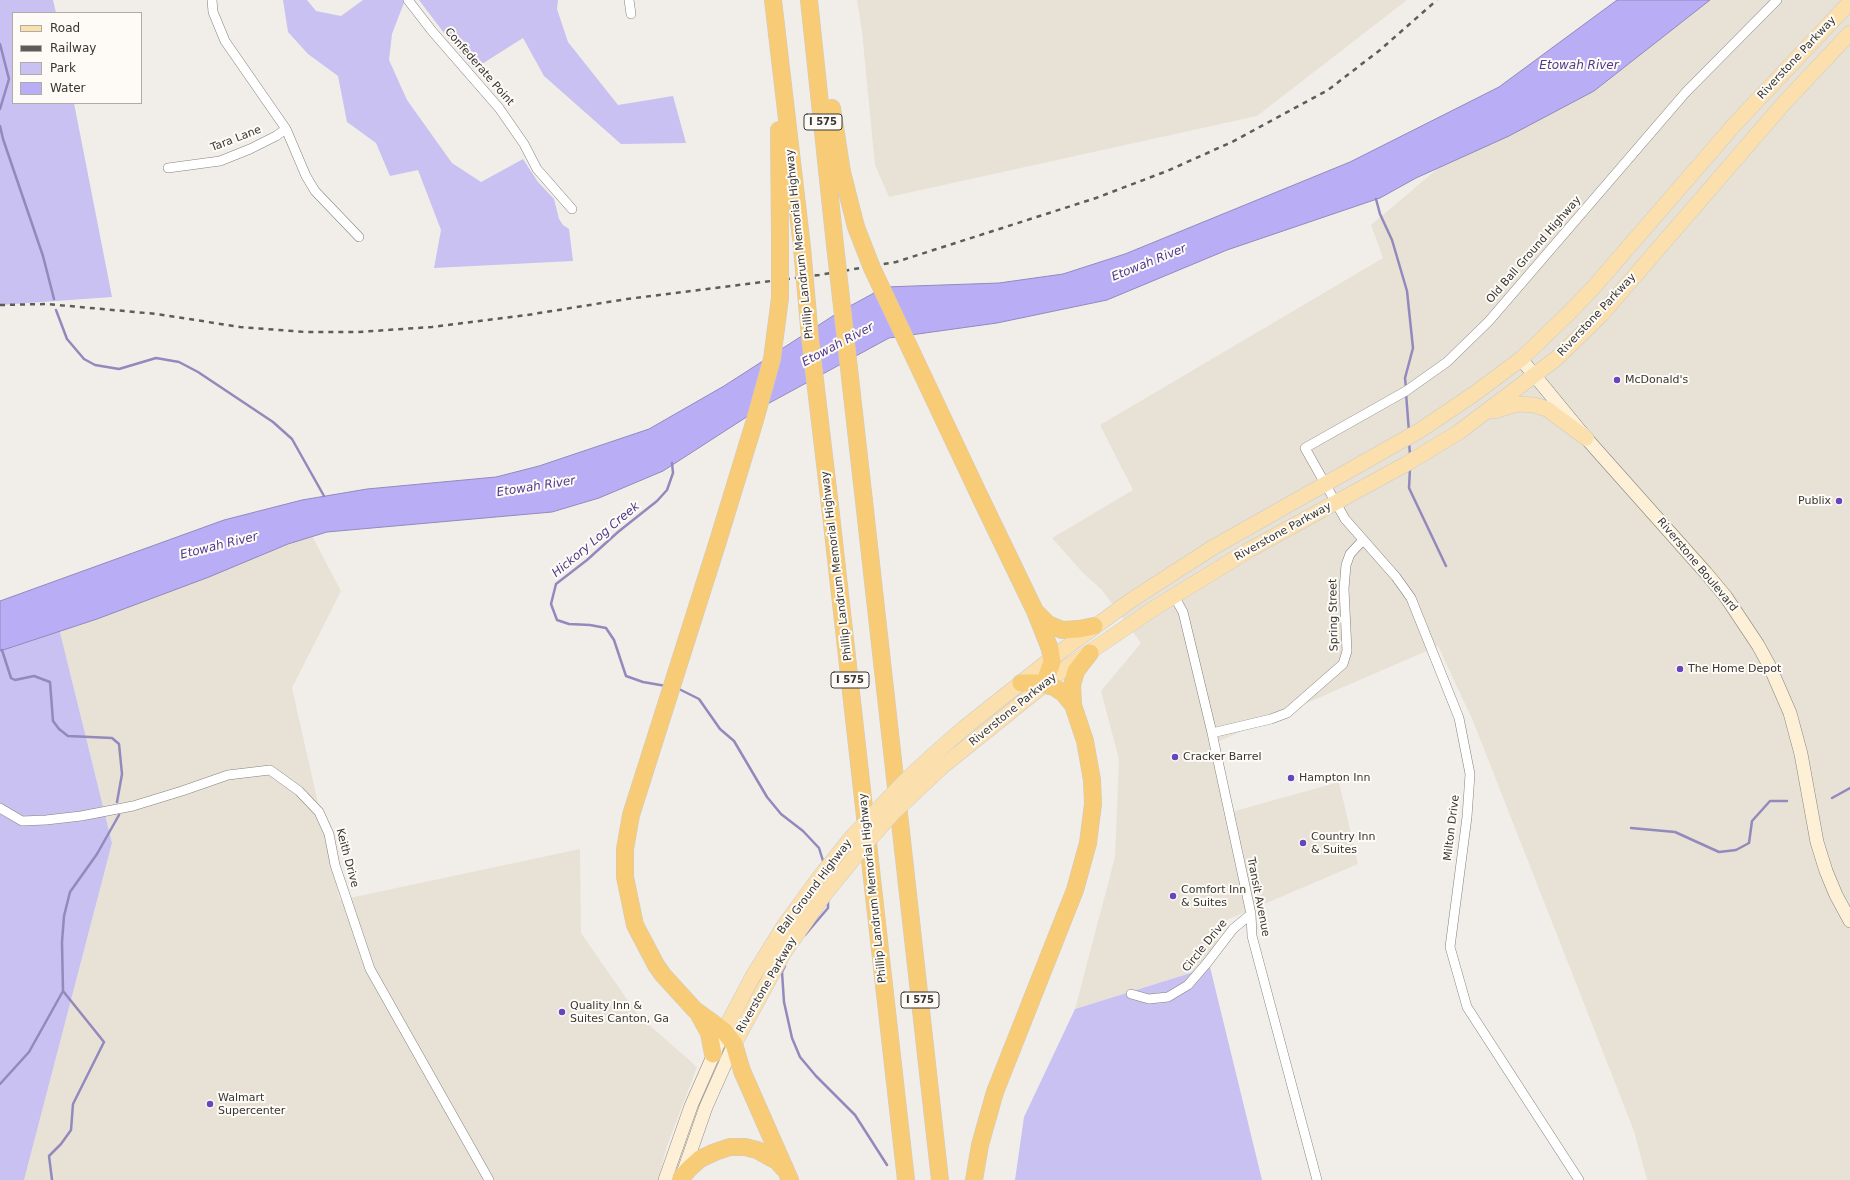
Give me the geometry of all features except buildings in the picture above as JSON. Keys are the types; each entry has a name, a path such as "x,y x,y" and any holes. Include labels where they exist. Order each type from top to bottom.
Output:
{"highway":[{"name":"Phillip Landrum Memorial Highway","path":"773,0 906,1180"},
{"name":"I 575","path":"809,0 940,1180"},
{"path":"816,0 841,166 856,227 875,274 1035,611 1052,658 1044,684"},
{"path":"777,37 780,298 772,359 718,541 628,826 625,849 625,877 627,894 635,925 648,953 663,975 695,1010 729,1037 742,1071 788,1176"},
{"path":"1035,611 1048,624 1062,630 1094,626"},
{"path":"974,1180 980,1145 995,1092 1075,890 1088,843 1093,804 1092,780 1085,741 1073,705 1073,678 1080,665 1090,653"},
{"path":"1021,683 1044,684 1059,690 1073,705"},
{"path":"695,1010 709,1032 713,1054"},
{"path":"676,1179 700,1159 730,1147 745,1147 762,1152 777,1161 788,1176"}],"main road":[{"name":"Riverstone Parkway","path":"1052,658 1094,626 1209,550 1419,431 1474,394 1521,359 1593,288 1735,124 1850,2"},
{"name":"Riverstone Parkway","path":"729,1037 783,954 824,895 862,848 938,761 1044,684 1174,596 1248,550 1430,450 1485,413 1557,358 1601,315 1776,112 1850,33"},
{"name":"Riverstone Boulevard","path":"1521,359 1586,438 1694,558 1726,597 1744,622 1770,667 1789,711 1797,735 1811,812 1826,871 1836,895 1850,921"},
{"path":"1485,413 1518,404 1534,405 1547,409 1586,438"},
{"name":"Ball Ground Highway","path":"676,1179 704,1113 729,1037 753,976 780,932 822,874 851,838 884,803 938,761 1021,683 1052,658"},
{"name":"Ball Ground Highway","path":"676,1179 691,1106 713,1054 729,1037"}],"street":[{"path":"212,0 213,12 225,41 286,129 306,176 315,191 359,237"},
{"name":"Confederate Point","path":"408,0 432,31 500,108 524,144 537,169 572,209"},
{"path":"629,0 631,14"},
{"name":"Old Ball Ground Highway","path":"1325,483 1305,448 1406,391 1446,362 1494,315 1686,92 1777,0"},
{"name":"Tara Lane","path":"168,168 220,160 250,149 276,136 286,129"},
{"name":"Milton Drive","path":"1325,483 1345,519 1405,588 1411,598 1459,718 1470,774 1467,817 1450,947 1467,1007 1579,1180"},
{"name":"Spring Street","path":"1212,733 1271,719 1287,713 1343,664 1347,651 1344,585 1348,558 1353,550 1363,540"},
{"name":"Transit Avenue","path":"1174,596 1183,612 1212,733 1251,914 1252,936 1317,1180"},
{"name":"Keith Drive","path":"0,808 22,821 81,816 133,806 228,775 270,770 299,790 319,812 329,834 338,877 370,969 489,1180"},
{"name":"Circle Drive","path":"1131,994 1149,999 1168,997 1188,985 1233,929 1251,914"}],"shaded area":[{"path":"857,0 1407,0 1257,116 889,197 875,165 862,32"},
{"path":"1659,0 1850,0 1850,1180 1647,1180 1634,1131 1473,721 1438,646 1217,742 1231,812 1339,782 1358,864 1222,922 1210,967 1075,1009 1115,857 1119,760 1101,691 1141,643 1101,589 1084,574 1052,538 1133,490 1100,425 1383,258 1371,225 1527,93"},
{"path":"308,528 341,591 292,688 340,900 580,849 581,933 638,1015 697,1067 667,1146 658,1180 24,1180 112,843 57,620"}],"green space":[{"path":"0,0 53,0 56,12 12,12 12,104 74,104 112,297 0,305"},
{"path":"283,0 307,0 316,11 341,16 363,0 405,0 392,34 389,60 407,100 452,163 481,182 523,159 538,182 554,199 559,219 563,225 569,229 573,261 434,268 441,230 418,170 390,176 376,143 347,122 338,76 308,54 288,32"},
{"path":"419,0 558,0 557,9 568,42 618,105 673,96 686,143 621,144 544,76 523,38 474,69"},
{"path":"57,620 112,843 24,1180 0,1180 0,638"},
{"path":"1210,967 1262,1180 1015,1180 1024,1117 1075,1009"}],"water":[{"name":"Etowah River","path":"1617,0 1710,0 1594,91 1509,136 1416,178 1380,198 1227,250 1107,300 997,323 889,338 762,407 663,471 599,498 552,512 327,532 288,544 209,577 97,619 0,651 0,601 224,520 302,500 367,489 496,477 539,466 649,429 724,386 839,312 885,287 999,283 1063,274 1125,254 1350,162 1499,87"}],"waterway":[{"path":"0,44 9,79 0,109"},
{"path":"0,126 3,139 43,256 54,299"},
{"path":"1376,199 1380,214 1392,240 1407,291 1413,348 1405,378 1406,388"},
{"path":"56,310 67,339 84,359 95,365 119,369 156,358 179,362 198,372 273,422 292,439 324,496"},
{"path":"1406,393 1409,432"},
{"path":"1409,442 1410,455"},
{"name":"Hickory Log Creek","path":"666,686 643,682 626,676 614,640 606,628 590,625 569,624 557,620 551,604 556,584 657,501 667,490 673,473 672,463"},
{"path":"1410,468 1409,488 1446,566"},
{"path":"2,650 11,678 15,680 34,676 50,682 53,721 59,729 68,736 112,738 119,744 122,774 117,802"},
{"name":"Hickory Log Creek","path":"677,688 699,699 720,729 734,741 767,797 781,814 803,831 819,848 824,864"},
{"path":"1832,798 1850,788"},
{"path":"1631,828 1675,832 1719,852 1736,850 1749,843 1752,821 1770,801 1787,801"},
{"path":"0,1084 29,1052 63,991 62,942 64,916 70,892 97,854 119,815"},
{"name":"Hickory Log Creek","path":"805,935 828,908 828,899"},
{"name":"Hickory Log Creek","path":"785,966 782,972 784,1002 792,1038 800,1057 816,1076 855,1115 887,1165"},
{"path":"52,1180 49,1156 61,1144 71,1130 73,1104 104,1042 63,991"}],"railway":[{"path":"0,305 47,304 157,314 240,327 305,332 358,332 432,327 527,315 627,299 819,275 896,262 1096,198 1167,171 1232,142 1328,90 1380,50 1437,0"}],"place":[{"name":"McDonald's","path":"1617,380"},
{"name":"Publix","path":"1839,501"},
{"name":"The Home Depot","path":"1680,669"},
{"name":"Cracker Barrel","path":"1175,757"},
{"name":"Hampton Inn","path":"1291,778"},
{"name":"Country Inn & Suites","path":"1303,843"},
{"name":"Comfort Inn & Suites","path":"1173,896"},
{"name":"Quality Inn & Suites Canton, Ga","path":"562,1012"},
{"name":"Walmart Supercenter","path":"210,1104"}]}
